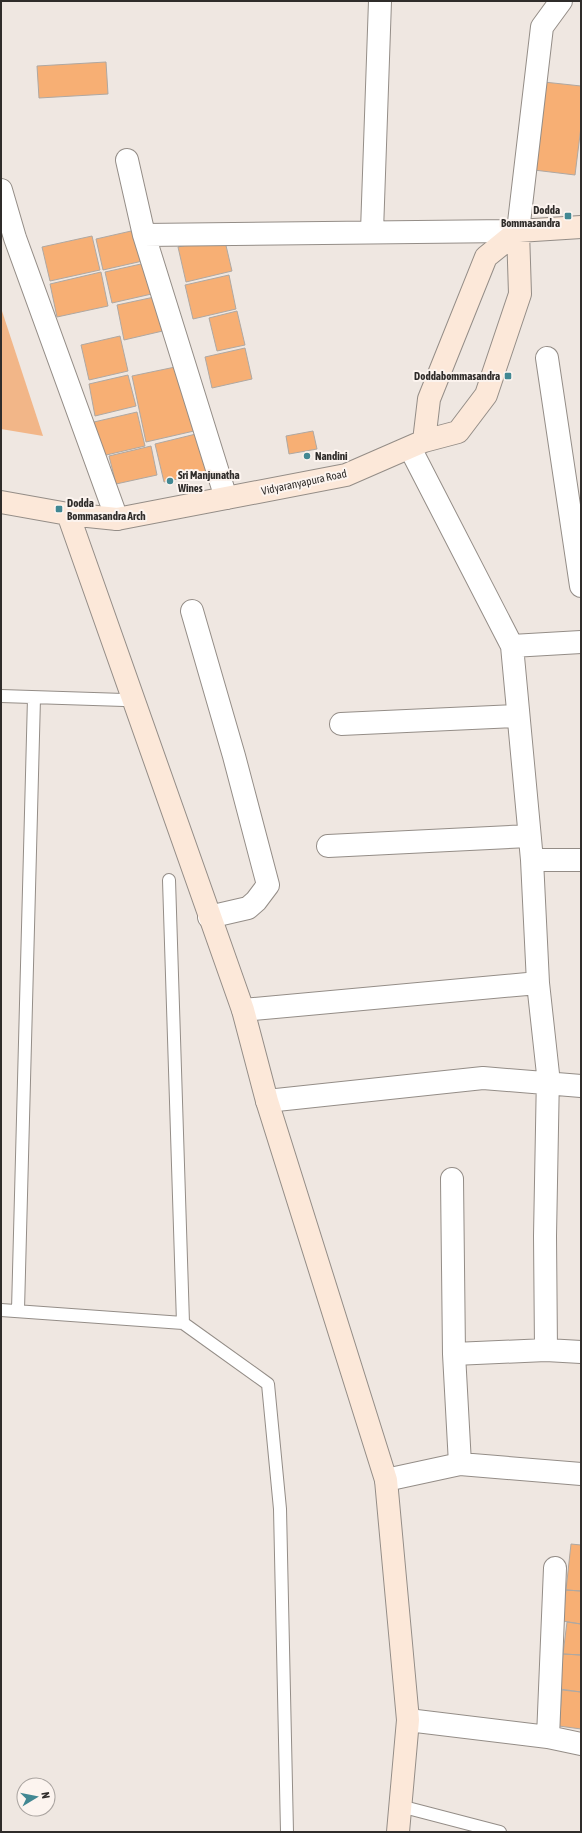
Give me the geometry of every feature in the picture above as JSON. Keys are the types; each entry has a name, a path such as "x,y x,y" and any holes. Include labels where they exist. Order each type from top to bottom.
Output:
{"street":[{"path":"372,231 380,1"},
{"path":"546,1350 544,1236 548,1083 538,983 532,860 512,646 417,444 429,399 486,257 518,231 542,27 555,1"},
{"path":"127,160 144,235 226,498"},
{"path":"1,190 15,238 117,519"},
{"path":"144,235 372,231 518,231 581,227"},
{"name":"Vidyaranyapura Road","path":"1,502 68,514 117,519 346,475 417,444 458,432 486,395 520,294 518,231"},
{"path":"547,358 581,586"},
{"path":"68,514 243,1010 267,1101 386,1480 408,1720 398,1832"},
{"path":"192,610 234,756 268,885 256,901 248,908 209,917"},
{"path":"512,646 581,642"},
{"path":"341,724 518,716"},
{"path":"328,846 529,836"},
{"path":"532,860 581,860"},
{"path":"243,1010 538,983"},
{"path":"267,1101 483,1078 581,1086"},
{"path":"452,1179 454,1354 460,1464"},
{"path":"454,1354 546,1350 581,1352"},
{"path":"386,1480 460,1464 581,1474"},
{"path":"548,1737 555,1568"},
{"path":"408,1720 548,1737 581,1744"}],"lane":[{"path":"1,696 124,700"},
{"path":"18,1310 34,698"},
{"path":"170,880 184,1322"},
{"path":"1,1310 184,1322 268,1384 280,1509 287,1832"},
{"path":"400,1806 500,1832"}],"shaded area":[{"path":"1,308 43,436 1,429"}],"building":[{"path":"106,62 108,94 39,98 37,66"},
{"path":"544,82 581,86 581,127 575,175 534,170"},
{"path":"140,229 147,260 103,270 96,239"},
{"path":"92,236 100,270 50,281 42,247"},
{"path":"224,237 232,271 186,282 178,247"},
{"path":"150,262 156,293 112,303 105,272"},
{"path":"101,272 108,306 57,317 50,284"},
{"path":"229,275 236,309 193,319 185,285"},
{"path":"159,296 167,330 124,340 117,305"},
{"path":"237,311 245,345 217,351 209,318"},
{"path":"120,336 128,371 89,380 81,345"},
{"path":"245,348 252,379 212,388 205,357"},
{"path":"180,366 194,431 146,442 132,376"},
{"path":"128,375 136,406 95,416 89,384"},
{"path":"137,412 145,446 102,456 94,422"},
{"path":"313,431 317,449 289,454 286,436"},
{"path":"200,433 209,472 164,482 155,444"},
{"path":"151,446 157,475 116,484 109,456"},
{"path":"571,1544 581,1545 581,1591 566,1590"},
{"path":"566,1590 581,1591 581,1624 563,1621"},
{"path":"567,1622 581,1624 581,1655 563,1654"},
{"path":"563,1654 581,1655 581,1692 560,1689"},
{"path":"562,1690 581,1692 581,1729 559,1726"}],"place":[{"name":"Dodda Bommasandra","path":"568,216"},
{"name":"Doddabommasandra","path":"508,376"},
{"name":"Nandini","path":"307,456"},
{"name":"Sri Manjunatha Wines","path":"170,481"},
{"name":"Dodda Bommasandra Arch","path":"59,509"}]}
